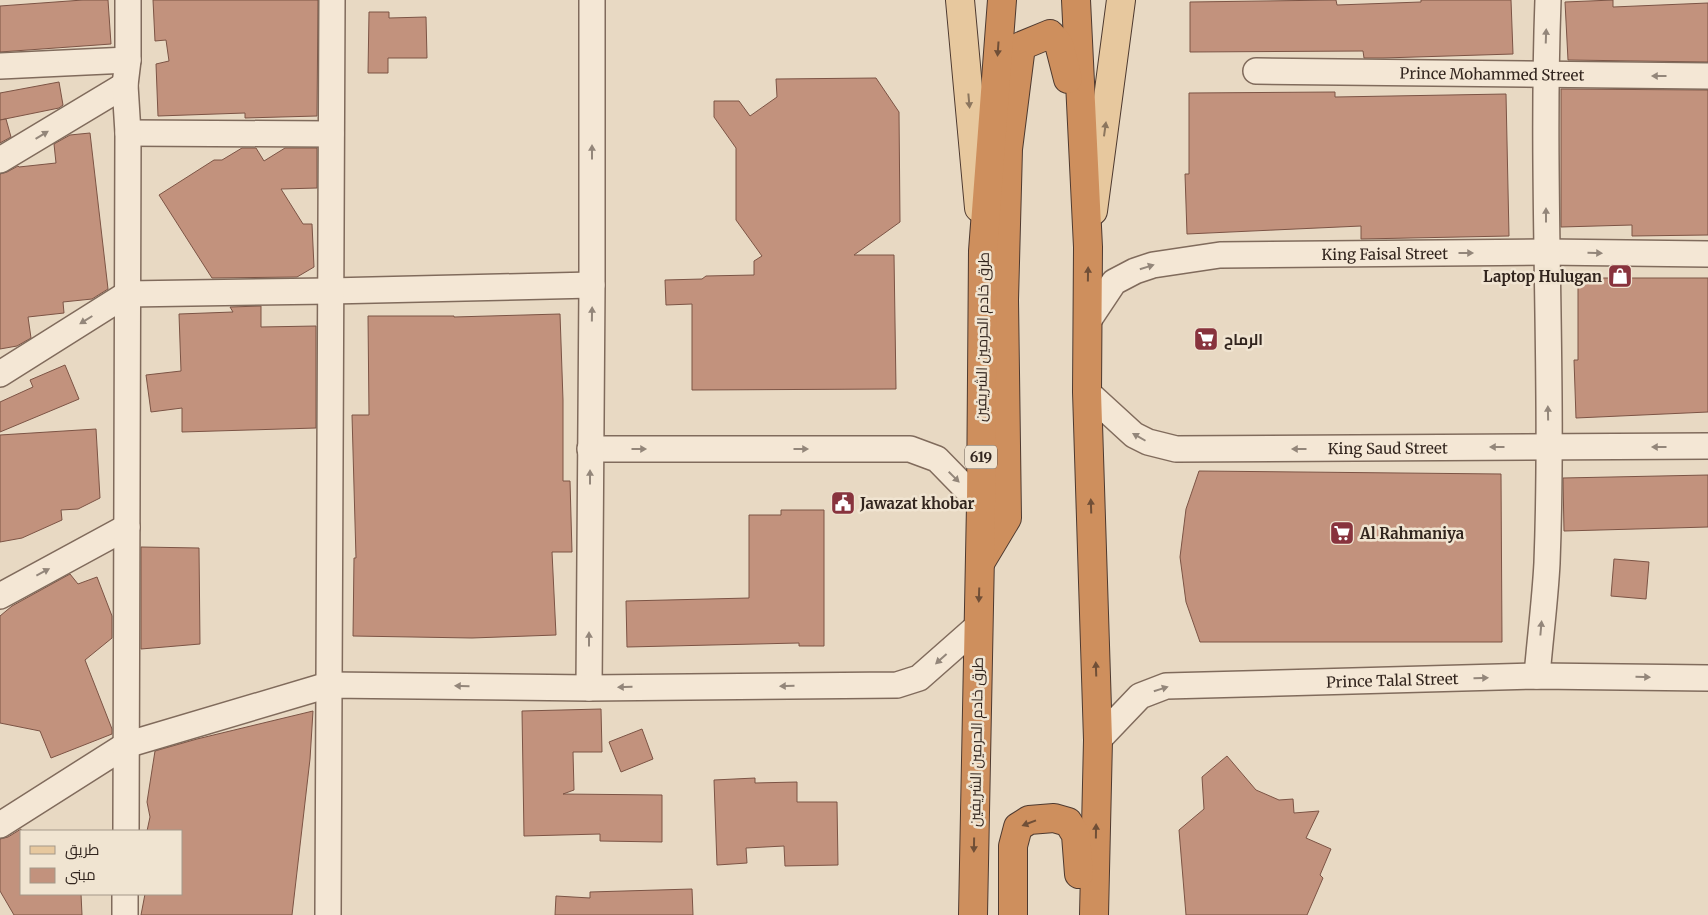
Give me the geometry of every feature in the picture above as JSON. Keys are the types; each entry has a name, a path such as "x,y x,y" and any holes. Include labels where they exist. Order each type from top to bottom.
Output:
{"highway":[{"name":"طرق خادم الحرمين الشريفين","path":"973,915 981,504 983,251 1002,0"},
{"path":"1076,0 1088,247 1087,392 1098,740 1094,915"},
{"path":"980,564 1007,518 1004,300 1008,149 1021,46 1050,34 1059,44 1067,74 1071,127 1084,164"},
{"path":"1013,915 1013,846 1018,828 1029,820 1054,818 1068,822 1076,835 1081,915"}],"main road":[{"path":"960,0 983,251"},
{"path":"1088,247 1121,0"}],"street":[{"path":"126,830 128,133 125,85 128,60 128,0"},
{"path":"328,915 332,0"},
{"path":"589,688 592,0"},
{"path":"1537,676 1547,565 1545,75 1548,0"},
{"path":"0,66 128,60"},
{"name":"Prince Mohammed Street","path":"1266,71 1708,76"},
{"path":"0,160 125,85"},
{"path":"128,133 331,134"},
{"name":"King Faisal Street","path":"1088,321 1114,282 1135,271 1174,261 1220,255 1546,252 1708,254"},
{"path":"0,374 127,294 330,292 592,285"},
{"name":"King Saud Street","path":"1087,392 1134,435 1148,442 1176,449 1708,446"},
{"path":"590,449 910,449 936,459 981,504"},
{"path":"0,596 127,527"},
{"path":"0,825 126,745 328,685 589,688 897,684 919,678 978,626"},
{"name":"Prince Talal Street","path":"1098,740 1140,696 1166,686 1537,676 1708,678"},
{"path":"125,895 125,915"}],"building":[{"path":"108,0 111,44 0,52 0,6"},
{"path":"153,0 318,0 317,116 245,118 245,113 158,116 156,64 169,61 166,40 155,41"},
{"path":"1336,0 1337,5 1421,2 1421,0 1511,0 1513,54 1364,58 1363,51 1190,52 1190,2"},
{"path":"1613,0 1613,7 1708,3 1708,62 1568,60 1565,2"},
{"path":"369,12 389,12 389,18 426,17 427,58 388,58 388,73 368,73"},
{"path":"876,78 899,112 900,222 854,255 894,255 896,389 692,390 692,304 666,305 665,280 702,279 706,276 754,275 754,261 762,256 736,220 736,148 714,117 714,101 739,101 750,116 777,97 776,79"},
{"path":"59,82 63,105 59,108 0,120 0,93"},
{"path":"1561,89 1708,90 1708,235 1632,236 1632,225 1561,227"},
{"path":"1335,92 1335,97 1506,94 1509,236 1361,239 1361,226 1187,234 1185,174 1189,174 1189,93"},
{"path":"6,119 11,137 0,143 0,120"},
{"path":"90,133 108,289 92,299 63,302 64,313 28,317 31,338 17,346 0,349 0,174 18,166 56,163 54,144 70,135"},
{"path":"242,148 256,148 264,161 285,148 317,148 317,188 281,189 303,224 312,224 314,267 297,277 212,278 159,195 214,160 222,160"},
{"path":"1578,278 1708,278 1708,412 1576,418 1574,360 1578,360"},
{"path":"261,306 261,327 316,326 316,428 182,432 182,408 151,412 146,375 181,371 179,314 233,312 230,307"},
{"path":"560,314 563,481 570,481 572,552 552,552 556,635 472,638 353,636 354,558 356,558 352,415 369,415 368,316 454,317"},
{"path":"65,365 79,399 0,432 0,402 33,387 30,380"},
{"path":"96,429 100,498 78,509 61,510 62,520 22,538 0,542 0,435"},
{"name":"Al Rahmaniya","path":"1199,471 1501,474 1502,642 1200,642 1186,602 1180,557 1186,509"},
{"path":"1708,475 1708,527 1564,531 1563,478"},
{"path":"781,510 824,510 824,646 799,646 799,643 627,647 626,601 749,598 749,515 781,515"},
{"path":"141,547 199,548 200,644 141,649"},
{"path":"1614,559 1649,562 1646,599 1611,596"},
{"path":"70,574 78,584 97,577 112,616 112,638 85,660 112,729 112,734 51,758 40,731 0,723 0,616 12,606"},
{"path":"601,709 602,752 573,752 574,790 563,794 662,795 662,842 600,841 600,834 524,836 522,711"},
{"path":"313,711 310,759 292,915 141,915 145,895 182,895 182,830 147,830 150,817 147,802 155,751"},
{"path":"642,729 653,759 621,772 609,742"},
{"path":"1227,756 1256,790 1279,800 1293,799 1294,813 1319,811 1306,838 1331,849 1320,875 1323,878 1307,915 1186,915 1179,830 1204,809 1202,777"},
{"path":"755,778 755,783 797,782 797,802 837,802 838,865 785,866 784,846 746,848 747,863 717,865 714,780"},
{"path":"21,829 20,895 81,895 82,915 14,915 0,891 0,839 8,837"},
{"path":"692,889 693,915 555,915 556,896 590,898 590,892"}],"place":[{"name":"Laptop Hulugan","path":"1620,276"},
{"name":"الرماح","path":"1206,339"},
{"name":"Jawazat khobar","path":"843,503"},
{"name":"Al Rahmaniya","path":"1342,533"}]}
